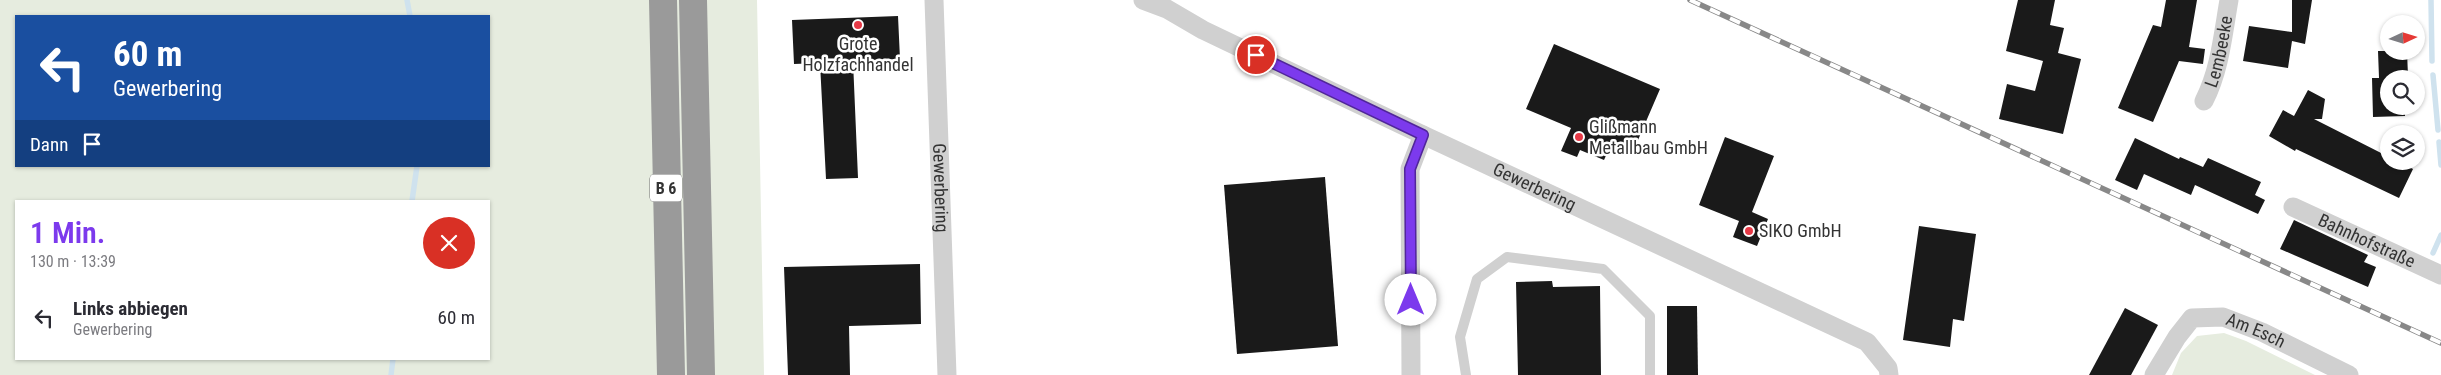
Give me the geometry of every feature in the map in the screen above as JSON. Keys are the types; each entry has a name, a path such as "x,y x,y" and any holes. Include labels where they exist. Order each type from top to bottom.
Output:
{"highway":[{"name":"B 6","path":"663,0 671,375"},
{"name":"B 6","path":"693,0 701,375"}],"street":[{"name":"Gewerbering","path":"934,0 946,375"},
{"name":"Gewerbering","path":"1143,0 1169,4 1203,30 1423,135 1868,342 1888,368 1889,375"},
{"name":"Lembeeke","path":"2204,101 2212,86 2217,68 2229,0"},
{"path":"1411,375 1410,169 1423,135"},
{"name":"Bahnhofstraße","path":"2293,207 2441,275"},
{"name":"Am Esch","path":"2154,375 2177,337 2192,318 2223,317 2262,332 2349,375"}],"lane":[{"path":"1466,375 1460,337 1477,278 1507,257 1603,268 1650,316 1650,375"}],"shaded area":[{"path":"0,0 757,0 764,375 0,375"},
{"path":"2224,333 2246,341 2315,375 2172,375 2181,353 2197,336"}],"building":[{"path":"2018,0 2055,0 2050,25 2064,28 2058,53 2081,59 2063,134 1999,119 2007,84 2035,91 2043,61 2006,51"},
{"path":"2166,0 2197,0 2189,47 2205,49 2203,64 2179,61 2153,122 2118,108 2153,25 2161,27"},
{"path":"2292,0 2312,0 2305,44 2292,41 2288,68 2243,61 2249,26 2292,32"},
{"path":"898,16 900,59 853,61 858,178 826,179 820,63 794,64 792,20"},
{"path":"1554,44 1660,89 1632,154 1611,145 1604,160 1580,150 1577,157 1561,151 1571,128 1526,109"},
{"path":"2378,51 2380,51 2380,60 2407,60 2408,70 2380,70 2380,115 2405,116 2373,117 2372,78 2379,78"},
{"path":"2308,90 2325,99 2322,119 2314,119 2380,152 2380,170 2413,170 2399,198 2296,149 2295,151 2269,136 2283,110 2294,116"},
{"path":"1725,137 1774,156 1752,212 1768,219 1757,246 1733,237 1739,221 1699,205"},
{"path":"2135,138 2179,159 2180,157 2203,167 2208,158 2261,182 2255,195 2265,200 2258,214 2195,185 2191,195 2144,174 2137,190 2115,180"},
{"path":"1325,177 1338,346 1237,354 1224,185"},
{"path":"2294,220 2368,255 2364,262 2376,267 2368,287 2280,249"},
{"path":"1919,226 1976,234 1964,321 1953,319 1950,347 1903,340"},
{"path":"920,264 921,324 849,326 850,375 788,375 784,267"},
{"path":"1552,281 1553,287 1600,286 1601,375 1518,375 1516,282"},
{"path":"1667,306 1697,306 1698,375 1667,375"},
{"path":"2125,308 2158,325 2131,375 2089,375"}],"waterway":[{"path":"407,0 410,15"},
{"path":"2431,0 2432,61"},
{"path":"2433,75 2438,130"},
{"path":"2439,142 2441,165"},
{"path":"412,200 417,167"},
{"path":"2433,253 2441,235"},
{"path":"391,375 393,360"}],"railway":[{"path":"1690,0 2441,343"}],"place":[{"name":"Grote Holzfachhandel","path":"858,25"},
{"name":"Glißmann Metallbau GmbH","path":"1579,137"},
{"name":"SIKO GmbH","path":"1749,231"}],"route":[{"path":"1256,55 1423,135 1410,169 1411,300"}]}
